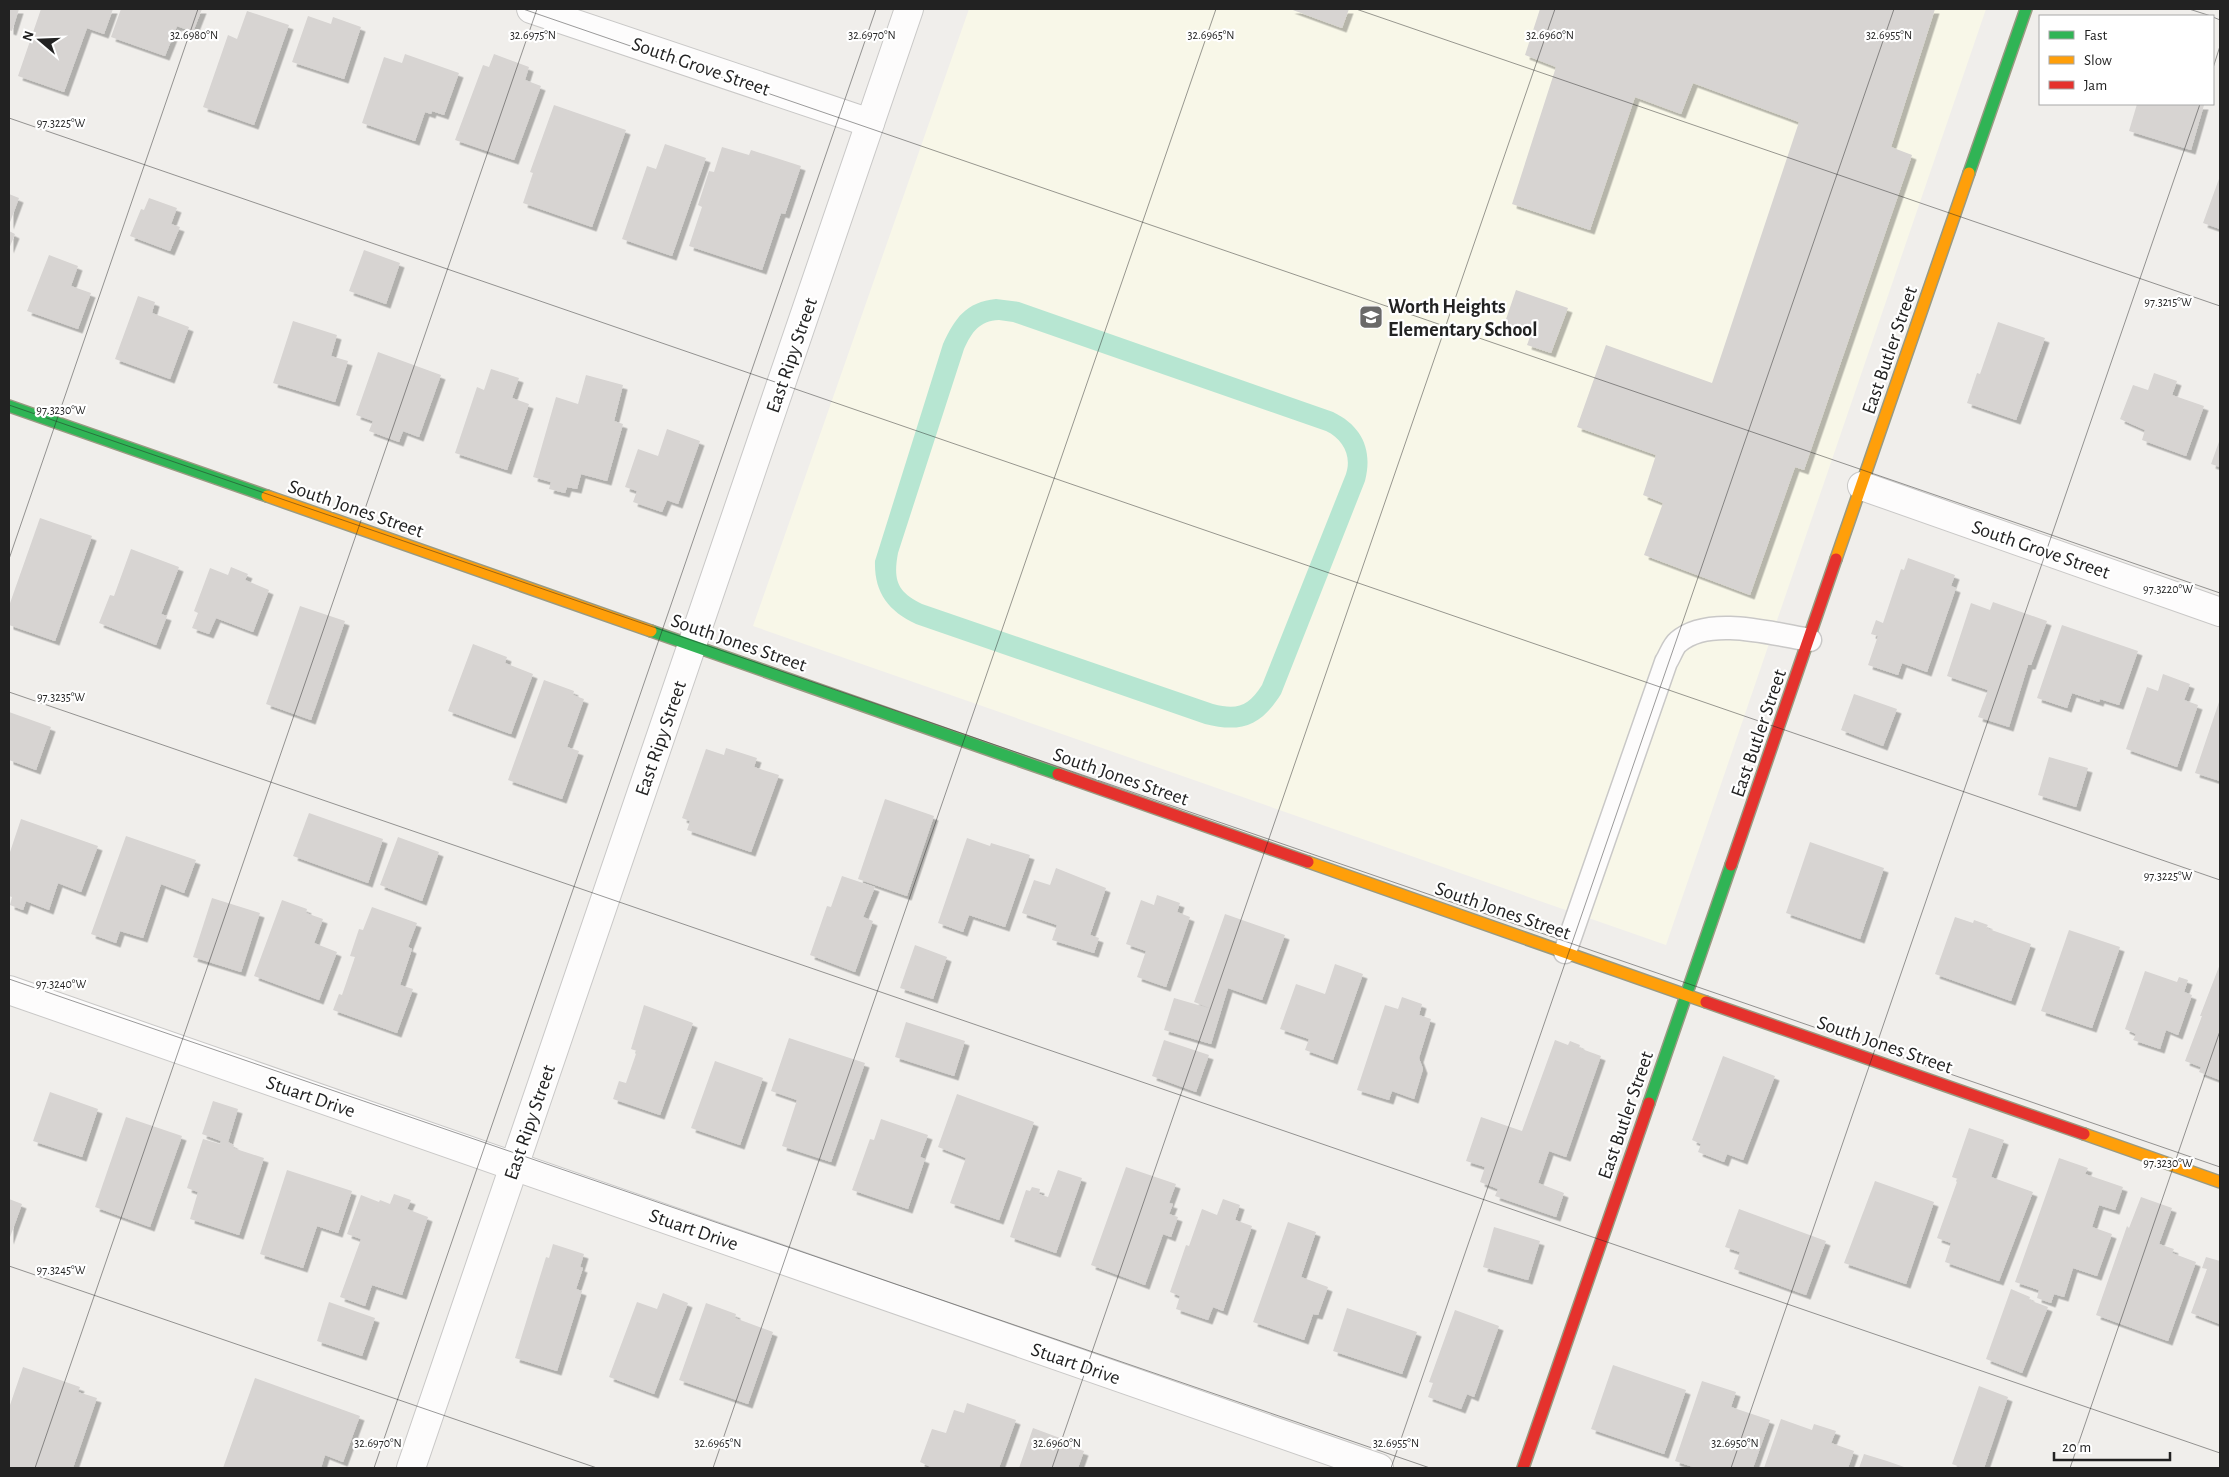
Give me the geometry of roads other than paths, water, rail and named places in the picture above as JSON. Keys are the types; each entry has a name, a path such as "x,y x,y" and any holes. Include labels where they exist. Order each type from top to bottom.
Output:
{"street":[{"name":"South Grove Street","path":"531,9 870,123"},
{"name":"East Ripy Street","path":"411,1468 909,9"},
{"name":"East Butler Street","path":"1523,1468 2026,9"},
{"name":"South Jones Street","path":"9,406 2220,1182"},
{"name":"South Grove Street","path":"1862,486 2220,612"},
{"name":"Stuart Drive","path":"9,990 1379,1468"}],"lane":[{"path":"1565,952 1666,662 1677,642 1699,630 1734,628 1810,640"}],"place":[{"name":"Worth Heights Elementary School","path":"1371,317"}]}
